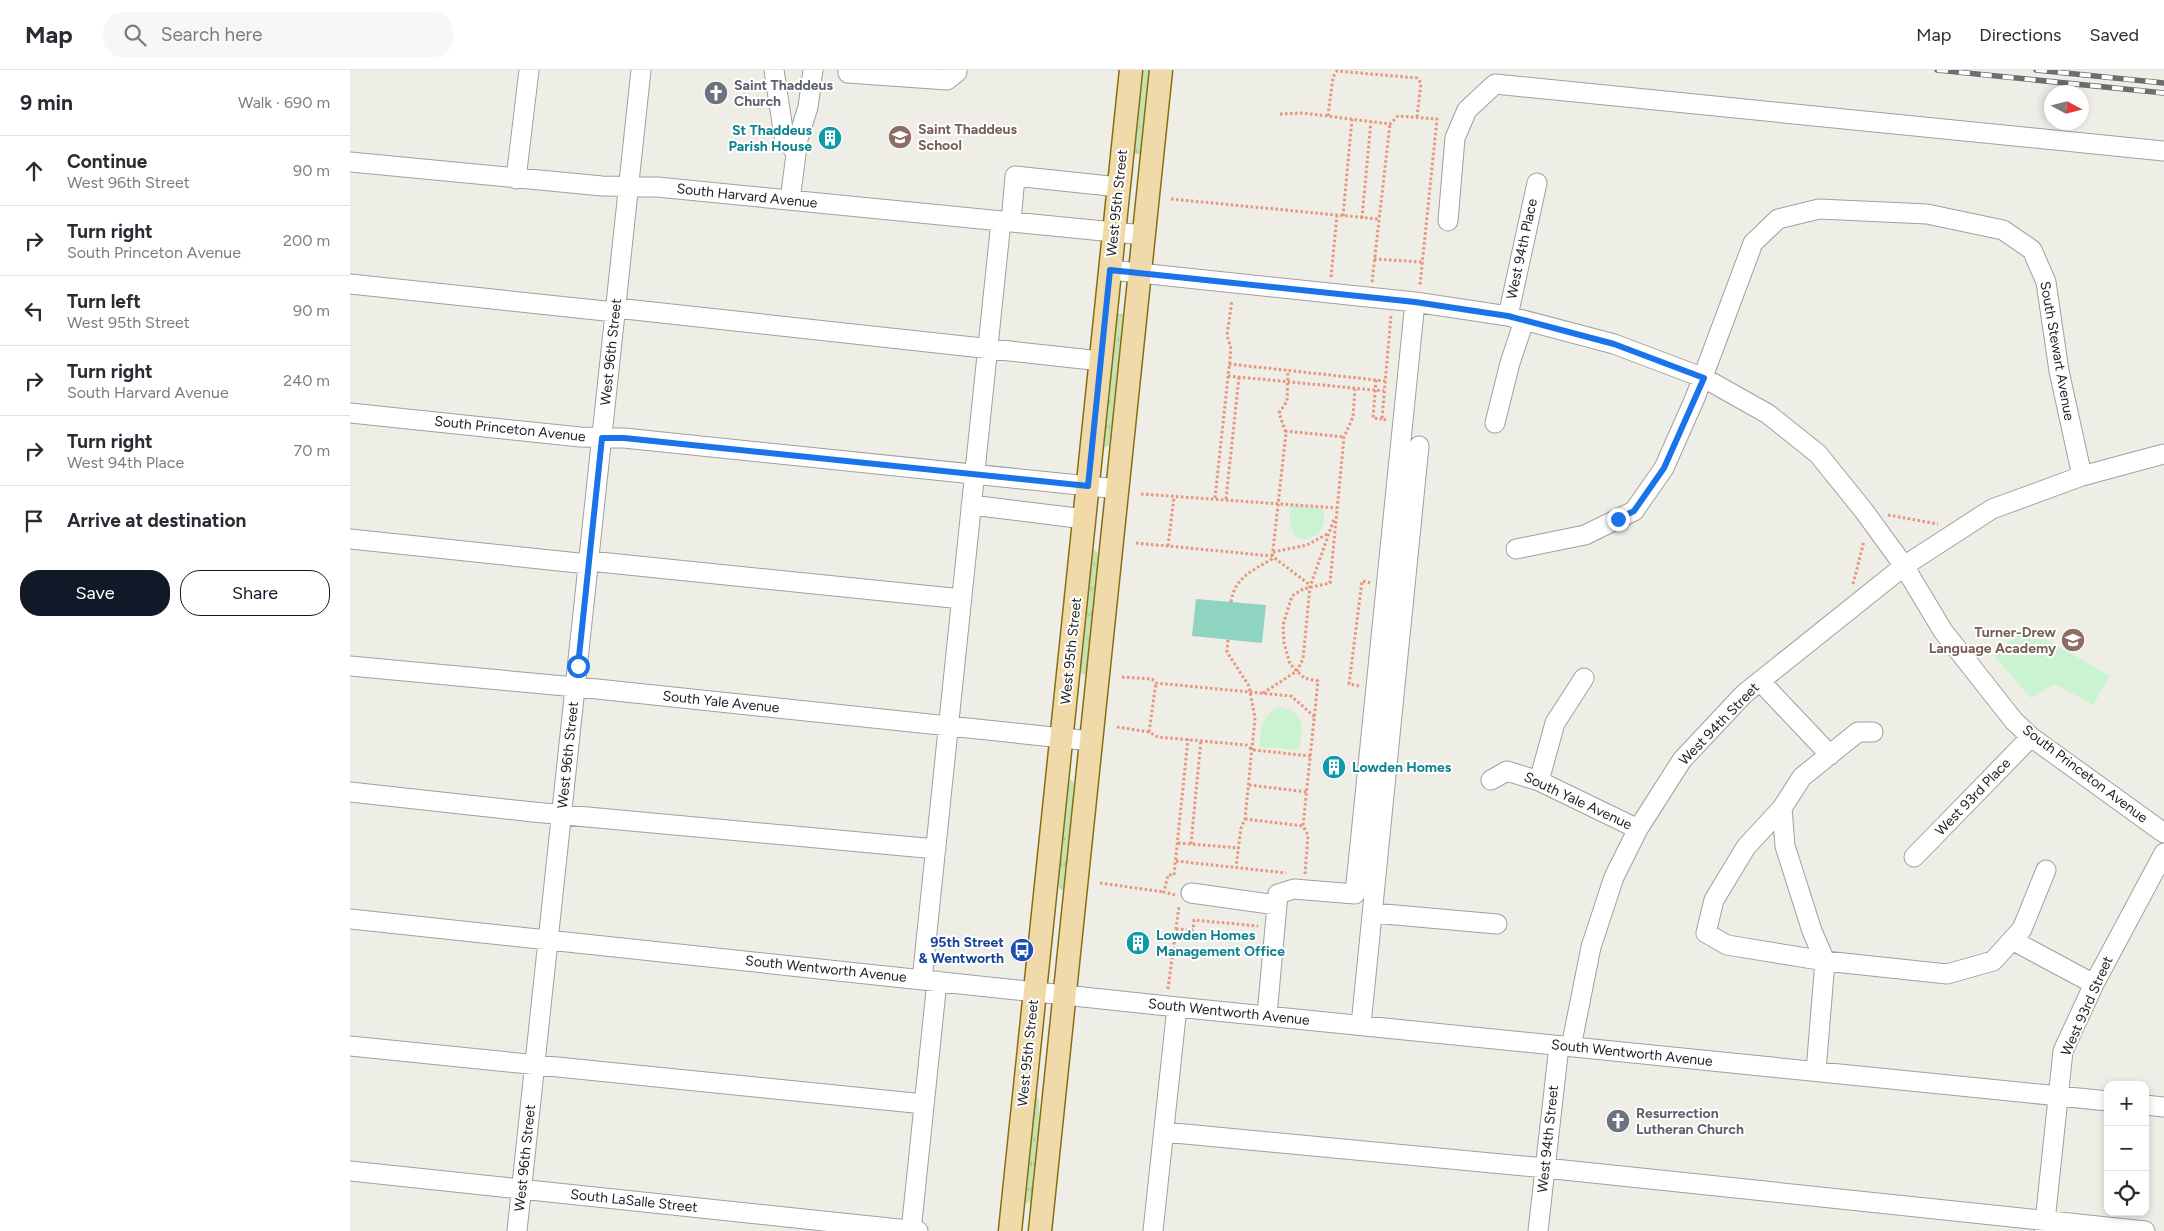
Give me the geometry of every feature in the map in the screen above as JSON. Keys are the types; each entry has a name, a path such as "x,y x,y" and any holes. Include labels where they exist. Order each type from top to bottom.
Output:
{"main road":[{"name":"West 95th Street","path":"1010,1231 1131,70"},
{"path":"1040,1231 1161,70"}],"street":[{"path":"516,179 529,70"},
{"name":"West 96th Street","path":"517,1231 641,70"},
{"path":"774,70 784,136 796,153"},
{"path":"790,200 796,153 808,107 813,70"},
{"path":"848,70 848,73 947,80 957,70"},
{"path":"1448,221 1455,138 1467,110 1495,84 2164,151"},
{"name":"South Harvard Avenue","path":"350,162 516,179 628,187 657,187 1144,235"},
{"path":"913,1231 924,1104 936,849 988,348 1006,221 1015,176 1119,187"},
{"name":"West 94th Place","path":"1495,423 1510,364 1537,182"},
{"name":"South Stewart Avenue","path":"1704,378 1753,243 1778,218 1818,209 1927,214 2003,230 2032,250 2046,282 2059,371 2082,476"},
{"path":"1110,270 1417,295 1516,318 1614,344 1704,378 1768,414 1818,454 1864,511 1904,566 1992,509 2082,476 2164,454"},
{"path":"350,284 1101,360"},
{"path":"1267,1016 1278,894 1294,889 1356,894 1417,295"},
{"path":"1516,548 1585,534 1634,511 1664,468 1704,378"},
{"name":"South Princeton Avenue","path":"350,413 580,437 624,438 1118,489"},
{"path":"1361,1025 1420,446"},
{"path":"971,505 1085,519"},
{"path":"350,539 962,599"},
{"name":"South Princeton Avenue","path":"1904,566 1943,630 2014,721 2031,737 2164,833"},
{"name":"West 94th Street","path":"1538,1231 1545,1168 1565,1047 1591,947 1614,877 1638,829 1682,760 1744,694 1904,566"},
{"name":"South Yale Avenue","path":"350,666 1091,742"},
{"path":"1539,781 1554,723 1584,678"},
{"path":"1760,681 1830,755"},
{"path":"1873,732 1858,732 1802,777 1782,808 1742,854 1714,900 1706,933 1727,945 1825,961 1947,974 1993,961 2022,928 2046,870"},
{"name":"West 93rd Place","path":"1914,857 2031,737"},
{"name":"South Yale Avenue","path":"1492,780 1508,770 1539,781 1638,829"},
{"path":"350,792 533,812 936,849"},
{"path":"1782,808 1785,846 1812,931 1825,961 1816,1071"},
{"name":"West 93rd Street","path":"2045,1226 2063,1051 2094,984 2164,853"},
{"path":"1184,898 1277,905"},
{"path":"1373,913 1497,924"},
{"name":"South Wentworth Avenue","path":"350,919 1064,995 1172,999 1267,1016 2104,1101"},
{"path":"2012,940 2094,984"},
{"path":"1153,1231 1164,1132 1172,999"},
{"path":"350,1046 924,1104"},
{"path":"2149,1105 2164,1107"},
{"path":"1164,1132 1545,1168 2045,1226 2145,1231"},
{"name":"South LaSalle Street","path":"350,1171 913,1231"}],"path":[{"path":"1328,116 1333,77 1337,71 1417,78 1421,83 1417,117"},
{"path":"1280,114 1303,113 1390,124"},
{"path":"1372,282 1390,124 1398,116 1437,119 1417,295"},
{"path":"1342,216 1352,119"},
{"path":"1362,218 1372,121"},
{"path":"1171,199 1378,219"},
{"path":"1331,278 1337,215"},
{"path":"1374,259 1422,262"},
{"path":"1215,498 1231,349 1227,335 1232,297"},
{"path":"1382,419 1391,314"},
{"path":"1229,364 1385,381"},
{"path":"1231,602 1235,585 1249,573 1272,560 1285,431 1278,413 1287,401 1288,370"},
{"path":"1228,376 1384,391"},
{"path":"1226,499 1239,377"},
{"path":"1376,380 1373,418 1390,420"},
{"path":"1299,874 1305,875 1308,835 1303,826 1318,681 1304,678 1290,664 1284,644 1283,625 1292,596 1310,586 1330,583 1344,437 1352,417 1355,389"},
{"path":"1285,431 1344,437"},
{"path":"1141,494 1337,508"},
{"path":"1168,546 1174,497"},
{"path":"1264,693 1297,671 1303,660 1310,586 1336,514"},
{"path":"1884,514 1944,525"},
{"path":"1273,552 1307,545 1329,533"},
{"path":"1853,587 1865,537"},
{"path":"1136,543 1272,556 1310,586"},
{"path":"1366,687 1349,684 1362,581 1379,584"},
{"path":"1228,640 1227,652 1249,686 1255,718 1246,819 1241,828 1236,867"},
{"path":"1122,677 1291,696 1315,717"},
{"path":"1149,732 1156,682"},
{"path":"1117,727 1149,732 1158,737 1246,744 1253,750 1311,756"},
{"path":"1164,892 1168,875 1174,875 1188,739"},
{"path":"1191,844 1201,740"},
{"path":"1249,785 1307,792"},
{"path":"1246,819 1303,826"},
{"path":"1178,843 1239,848"},
{"path":"1176,861 1290,873"},
{"path":"1100,883 1164,892 1184,898 1176,929 1172,999"},
{"path":"1176,929 1193,930 1194,920 1275,928"}],"green space":[{"path":"1141,70 1150,70 1142,151 1139,154 1134,153 1133,149"},
{"path":"1123,314 1124,318 1111,445 1106,447 1103,444 1116,315"},
{"path":"1290,505 1324,509 1324,523 1319,533 1310,538 1298,538 1291,528"},
{"path":"1094,550 1099,554 1087,673 1084,675 1079,672 1091,552"},
{"path":"1196,599 1266,605 1262,643 1192,636"},
{"path":"2027,629 2110,676 2093,705 2055,684 2031,698 1993,654"},
{"path":"1282,707 1296,714 1301,723 1299,750 1260,747 1262,728 1266,717 1275,709"},
{"path":"1071,780 1075,785 1068,851 1065,853 1068,854 1065,888 1062,890 1059,887 1059,853 1062,853 1060,850 1068,781"},
{"path":"1034,1097 1037,1097 1039,1100 1039,1134 1032,1201 1028,1203 1023,1201"}],"railway":[{"path":"1937,70 2164,93"},
{"path":"2036,70 2164,83"}],"place":[{"name":"Saint Thaddeus Church","path":"716,93"},
{"name":"Saint Thaddeus School","path":"900,137"},
{"name":"St Thaddeus Parish House","path":"830,138"},
{"name":"Turner-Drew Language Academy","path":"2073,640"},
{"name":"Lowden Homes","path":"1334,767"},
{"name":"Lowden Homes Management Office","path":"1138,943"},
{"name":"95th Street & Wentworth","path":"1022,950"},
{"name":"Resurrection Lutheran Church","path":"1618,1121"}],"route":[{"path":"578,666 602,438 624,438 1088,486 1110,270 1415,302 1508,316 1614,344 1704,378 1664,468 1634,511 1618,519"}]}
